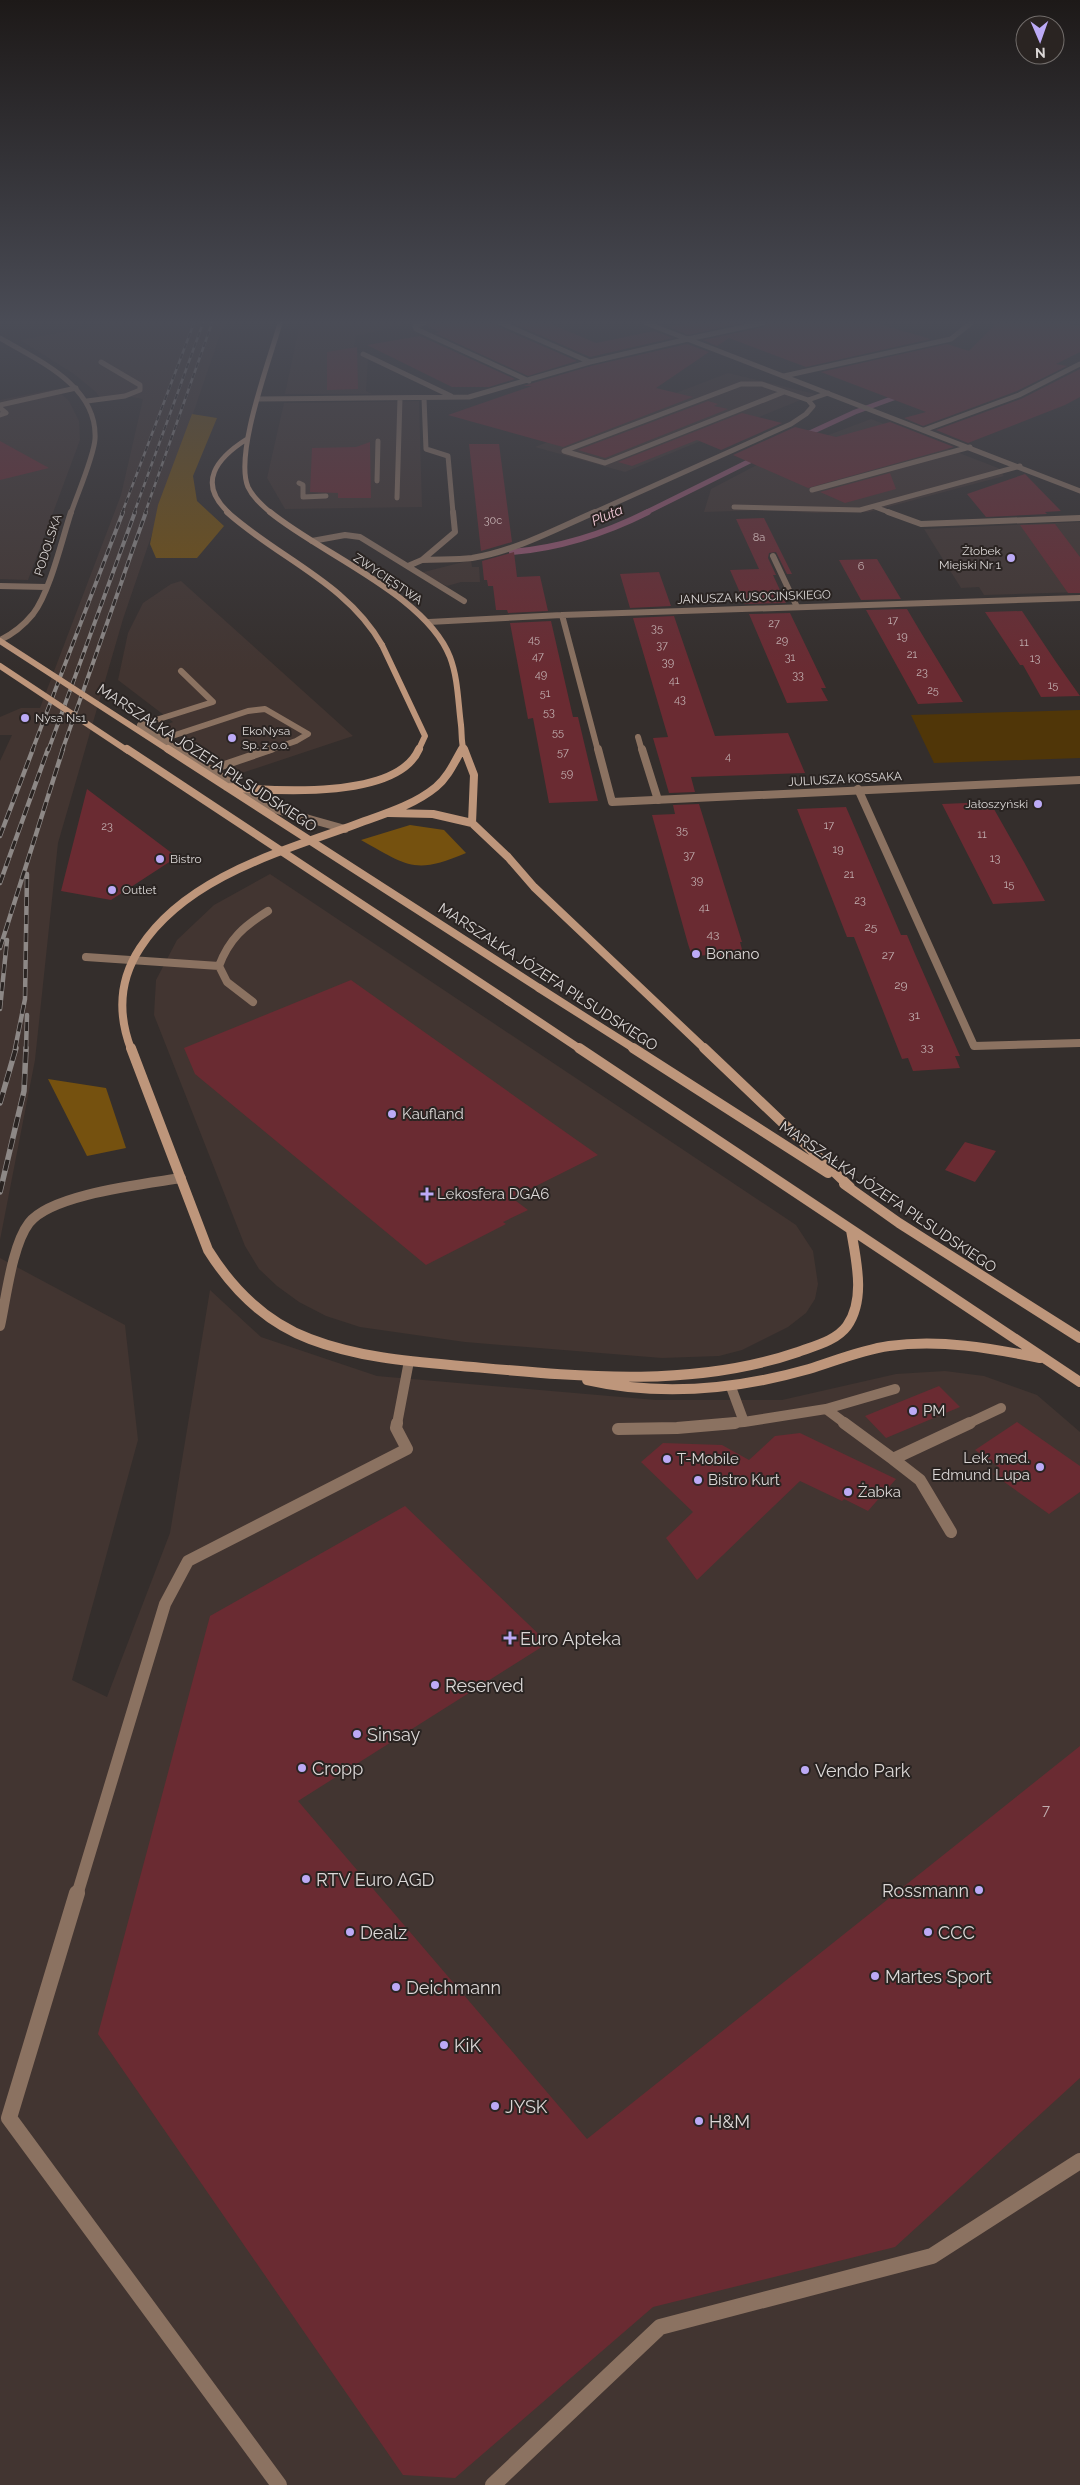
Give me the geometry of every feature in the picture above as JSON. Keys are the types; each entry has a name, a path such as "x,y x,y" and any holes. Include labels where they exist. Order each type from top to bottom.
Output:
{"main road":[{"name":"ZWYCIĘSTWA","path":"247,439 244,470 247,486 265,508 404,601 429,622 450,658 457,688 463,747 474,775 472,823"},
{"path":"225,787 292,792 335,790 385,777 411,762 420,752 425,736 373,626 343,596 301,564 226,513 212,489 214,470 229,450 247,439"},
{"name":"MARSZAŁKA JÓZEFA PIŁSUDSKIEGO","path":"0,640 225,787 850,1187 898,1223 1080,1338"},
{"path":"0,666 1080,1382"},
{"path":"463,747 444,780 426,793 386,813 222,879 191,897 166,917 152,932 132,960 122,993 124,1030 208,1250 220,1270 256,1309 282,1327 310,1339 372,1357 574,1376 697,1376 728,1372 776,1360 831,1339 846,1328 858,1294 851,1230"},
{"path":"386,813 433,814 472,823 508,856 534,887 850,1187"},
{"path":"574,1376 610,1386 642,1390 685,1391 731,1387 807,1369 889,1346 927,1344 985,1347 1047,1359"}],"street":[{"name":"PODOLSKA","path":"0,640 14,632 34,613 46,587 94,439"},
{"path":"397,498 399,439"},
{"path":"408,566 422,560 455,532 448,456 426,449 426,439"},
{"path":"595,439 564,451 605,462 664,439"},
{"path":"422,560 471,558 490,554 537,538 759,439"},
{"path":"948,439 1080,491"},
{"path":"377,480 378,441"},
{"path":"812,490 970,447"},
{"path":"734,507 845,511 875,507 1020,466"},
{"path":"299,483 304,486 303,497 326,496"},
{"path":"875,507 921,524 1080,518"},
{"path":"312,541 345,535 360,537 464,602"},
{"path":"773,556 797,607"},
{"path":"0,586 46,587"},
{"name":"JANUSZA KUSOCIŃSKIEGO","path":"429,622 562,615 1080,598"},
{"name":"JULIUSZA KOSSAKA","path":"562,615 612,802 1080,780"},
{"path":"181,671 213,702 140,725 270,808 345,829"},
{"path":"163,739 248,711 264,709 308,734 296,741 210,770"},
{"path":"638,737 658,800"},
{"path":"858,789 974,1046 1080,1043"},
{"path":"253,1002 227,982 219,966 226,944 244,925 268,911"},
{"path":"86,957 219,966"},
{"path":"0,1326 18,1251 29,1222 46,1208 76,1198 181,1178"},
{"path":"280,2485 9,2118 165,1604 188,1561 407,1449 396,1428 409,1361"},
{"path":"731,1387 744,1422"},
{"path":"618,1429 678,1428 744,1422 826,1409 895,1389"},
{"path":"893,1459 1001,1408"},
{"path":"826,1409 920,1480 950,1532"},
{"path":"493,2485 660,2327 932,2256 1080,2162"}],"shaded area":[{"path":"0,439 80,439 28,580 0,579"},
{"path":"134,439 184,439 123,619 58,843 35,1060 0,1240 0,761 12,735 0,735 0,717 21,708 40,708 121,495"},
{"path":"183,439 208,439 193,476 197,501 224,526 197,558 156,558 150,544 158,505"},
{"path":"276,439 420,439 422,507 285,509 267,478"},
{"path":"556,439 705,439 625,472 535,447"},
{"path":"818,439 923,439 998,468 1004,476 869,512 815,513 764,510 704,512 711,489 778,454"},
{"name":"Żłobek Miejski Nr 1","path":"1080,522 1080,592 984,595 979,587 961,588 924,529"},
{"path":"471,560 472,567 479,567 480,582 461,582 447,586 420,573"},
{"path":"181,581 353,736 239,774 165,725 173,722 118,680 128,633 143,603 171,584"},
{"path":"1080,710 1080,758 934,763 911,715"},
{"path":"410,825 444,830 466,853 434,864 412,864 390,856 361,840"},
{"path":"270,874 796,1225 813,1251 818,1284 815,1299 806,1313 788,1327 742,1350 719,1356 662,1358 465,1342 360,1327 326,1316 299,1302 277,1286 259,1269 245,1246 154,1015 156,980 177,940 214,905"},
{"path":"48,1079 106,1088 126,1148 87,1156"},
{"path":"0,1258 125,1325 138,1440 72,1680 107,1697 170,1533 210,1290 261,1337 377,1376 656,1400 782,1400 896,1374 945,1371 984,1376 1037,1395 1080,1432 1080,2485 0,2485"}],"building":[{"path":"534,439 584,439 563,447"},
{"path":"607,439 653,439 605,458 578,450"},
{"path":"676,439 746,439 721,450 697,440 632,466 618,462"},
{"path":"769,439 933,439 954,447 808,488 733,455"},
{"path":"958,439 978,439 968,443"},
{"path":"0,441 49,468 0,480"},
{"path":"370,442 371,498 338,498 338,493 310,492 312,448 356,447"},
{"path":"469,444 499,444 512,542 481,551"},
{"path":"890,473 896,489 845,503 820,492"},
{"path":"1025,474 1061,511 1045,512 1047,514 986,517 967,494"},
{"path":"764,518 792,574 787,574 776,552 769,553 768,558 776,575 773,575 786,603 745,604 730,570 759,569 736,519"},
{"path":"1055,524 1080,557 1080,593 1068,593 1020,525"},
{"path":"514,552 517,577 540,576 548,611 508,613 507,610 496,610 493,586 488,586 487,580 484,580 482,561"},
{"path":"877,559 901,599 861,600 839,560"},
{"path":"659,572 671,606 630,608 620,574"},
{"path":"907,609 963,702 918,704 866,610"},
{"path":"1022,611 1080,696 1041,697 1023,665 1020,665 985,612"},
{"path":"790,613 826,688 821,688 828,701 787,703 749,614"},
{"path":"674,616 715,736 788,733 805,773 691,777 695,792 669,793 653,738 668,737 633,618"},
{"path":"551,621 573,717 578,717 598,801 549,803 533,718 528,719 510,623"},
{"path":"87,789 177,857 111,900 61,891"},
{"path":"990,802 1045,901 993,904 942,804"},
{"path":"699,804 742,942 740,942 744,957 711,959 710,955 692,956 688,944 652,815 675,814 673,805"},
{"path":"846,807 901,935 907,935 960,1056 955,1056 960,1068 913,1071 908,1058 902,1059 854,937 847,937 797,809"},
{"name":"Kaufland","path":"351,980 598,1155 512,1198 528,1210 503,1222 506,1224 426,1265 195,1074 184,1048"},
{"path":"965,1142 996,1151 975,1182 945,1170"},
{"name":"PM","path":"939,1386 960,1407 886,1438 865,1416"},
{"name":"Lek. med. Edmund Lupa","path":"1017,1422 1080,1466 1080,1492 1049,1514 993,1474 1000,1468 975,1450"},
{"path":"800,1433 896,1479 868,1511 800,1481 697,1580 666,1538 693,1512 641,1462 663,1443 722,1445 749,1460 775,1436"},
{"path":"405,1506 548,1643 298,1801 587,2139 1080,1746 1080,2078 895,2247 653,2307 455,2478 403,2475 98,2034 210,1616"}],"waterway":[{"name":"Pluta","path":"645,513 760,456"},
{"name":"Pluta","path":"512,552 548,547 582,539 648,512"}],"railway":[{"path":"122,513 150,439"},
{"path":"134,513 161,439"},
{"path":"145,513 171,439"},
{"path":"32,751 123,512"},
{"path":"48,751 135,512"},
{"path":"122,580 146,512"},
{"path":"62,751 124,575"},
{"path":"0,836 33,749"},
{"path":"0,883 48,749"},
{"path":"0,948 63,749"},
{"path":"15,1049 25,999 27,874"},
{"path":"0,1009 7,940"},
{"path":"26,1049 27,1015"},
{"path":"0,1103 16,1048"},
{"path":"0,1192 24,1091 26,1048"}],"place":[{"name":"Żłobek Miejski Nr 1","path":"1011,558"},
{"name":"Nysa Ns1","path":"25,718"},
{"name":"EkoNysa Sp. z o.o.","path":"232,738"},
{"name":"Jałoszyński","path":"1038,804"},
{"name":"Bistro","path":"160,859"},
{"name":"Outlet","path":"112,890"},
{"name":"Bonano","path":"696,954"},
{"name":"Kaufland","path":"392,1114"},
{"name":"Lekosfera DGA6","path":"427,1194"},
{"name":"PM","path":"913,1411"},
{"name":"T-Mobile","path":"667,1459"},
{"name":"Lek. med. Edmund Lupa","path":"1040,1467"},
{"name":"Bistro Kurt","path":"698,1480"},
{"name":"Żabka","path":"848,1492"},
{"name":"Euro Apteka","path":"510,1638"},
{"name":"Reserved","path":"435,1685"},
{"name":"Sinsay","path":"357,1734"},
{"name":"Cropp","path":"302,1768"},
{"name":"Vendo Park","path":"805,1770"},
{"name":"RTV Euro AGD","path":"306,1879"},
{"name":"Rossmann","path":"979,1890"},
{"name":"Dealz","path":"350,1932"},
{"name":"CCC","path":"928,1932"},
{"name":"Martes Sport","path":"875,1976"},
{"name":"Deichmann","path":"396,1987"},
{"name":"KiK","path":"444,2045"},
{"name":"JYSK","path":"495,2106"},
{"name":"H&M","path":"699,2121"}]}
